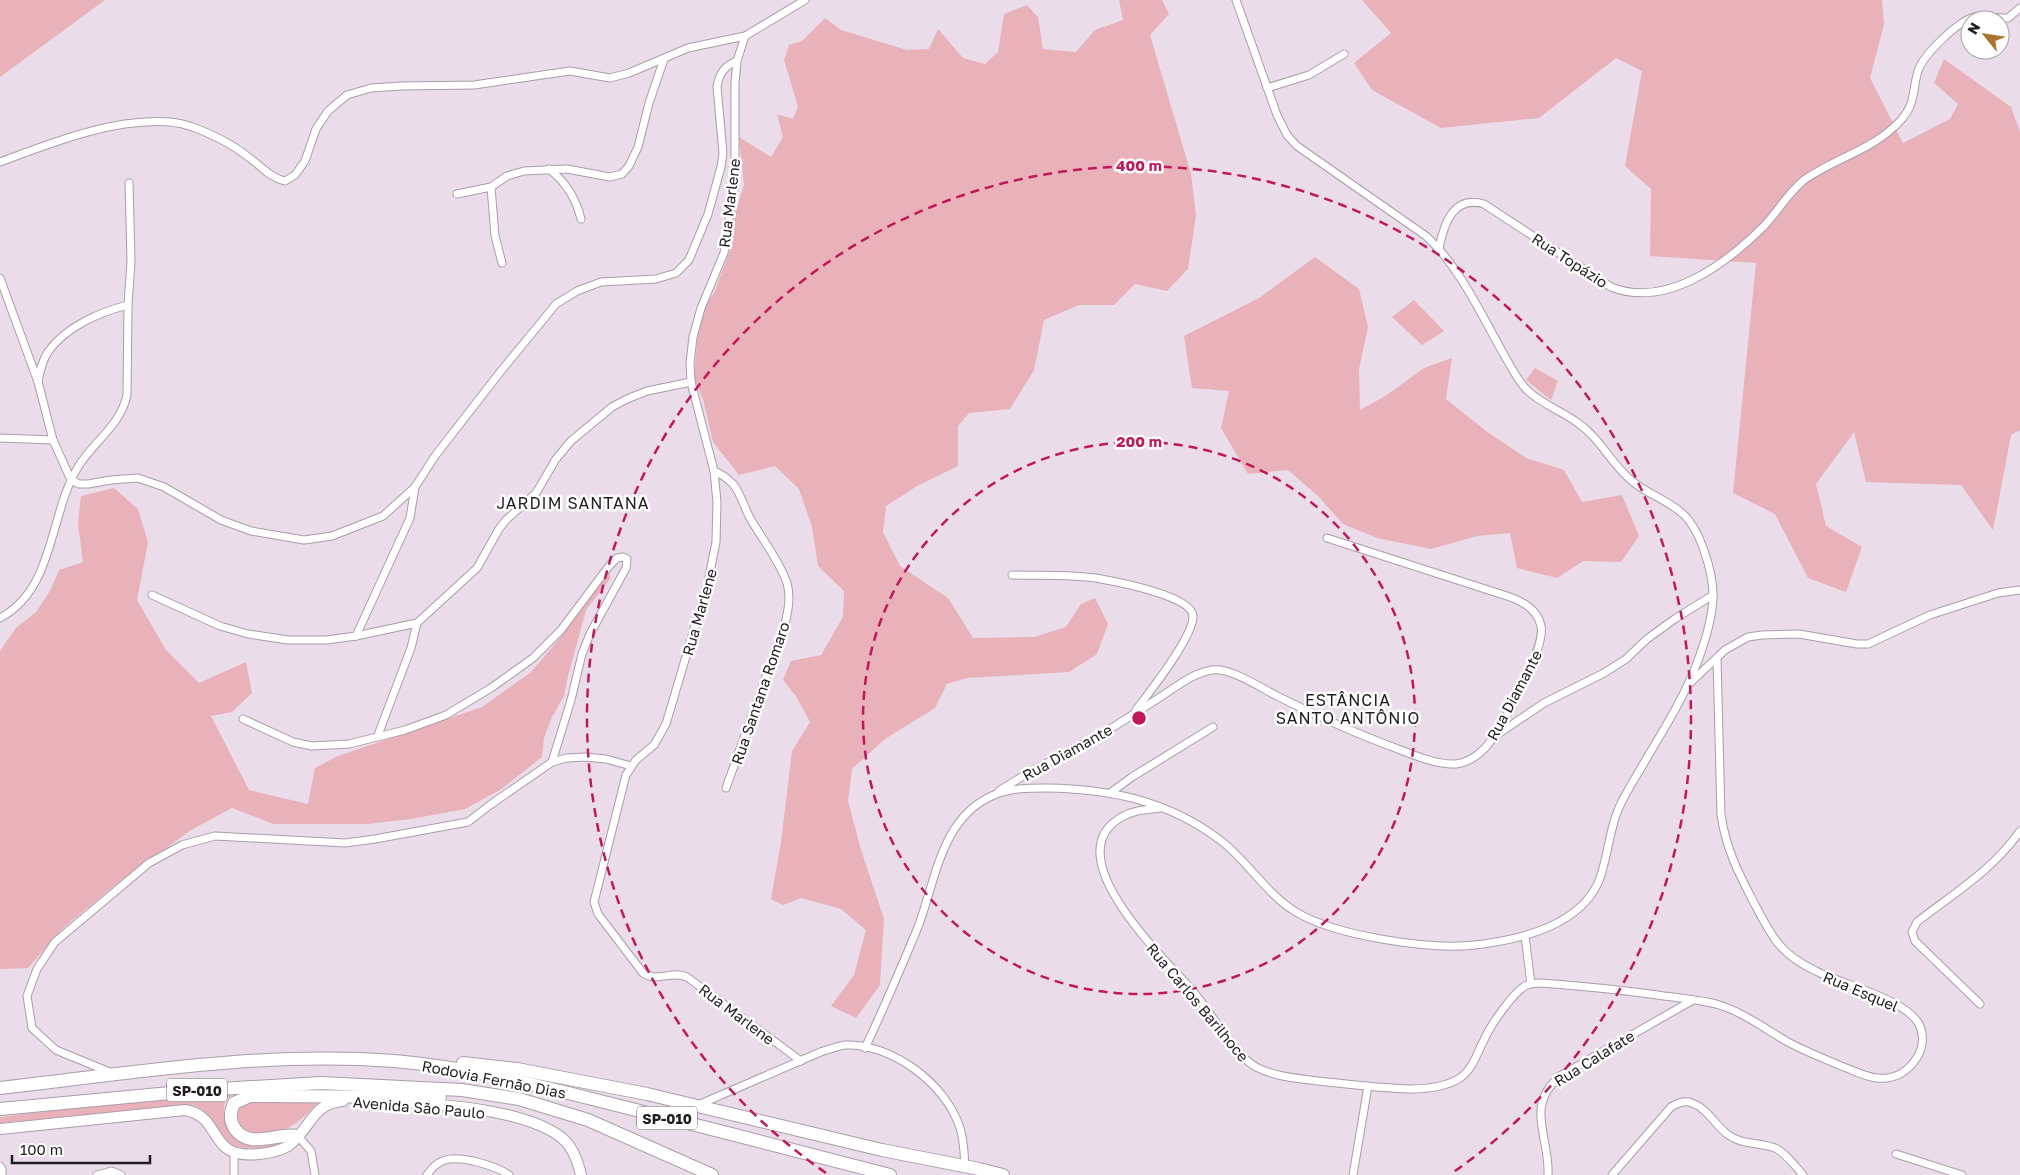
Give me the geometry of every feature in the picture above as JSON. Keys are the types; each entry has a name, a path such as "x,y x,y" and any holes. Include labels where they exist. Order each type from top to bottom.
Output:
{"highway":[{"name":"Rodovia Fernão Dias","path":"0,1088 257,1060 344,1059 443,1066 548,1088 890,1175"},
{"path":"443,1066 462,1063 517,1069 698,1105 882,1150 1003,1175"},
{"name":"Rodovia Fernão Dias","path":"0,1109 202,1090 321,1083 462,1090 519,1100 588,1120 712,1175"},
{"path":"298,1136 257,1140 246,1138 234,1128 230,1112 234,1103 250,1096 452,1097 462,1090"}],"street":[{"path":"0,162 48,144 105,128 139,123 170,122 195,128 223,141 251,158 275,178 285,181 295,175 305,161 316,129 328,110 347,96 371,88 474,85 570,70 610,78 629,73 688,48 745,36 796,3 805,0"},
{"path":"991,796 1008,790 1031,788 1077,789 1141,799 1162,807 1220,840 1236,853 1280,900 1293,911 1331,927 1390,940 1440,946 1474,945 1525,936 1554,924 1574,912 1585,904 1593,893 1603,867 1618,809 1666,728 1697,663 1705,637 1713,595 1704,550 1694,525 1674,507 1630,480 1585,428 1526,389 1457,274 1439,248 1410,224 1297,146 1287,135 1277,115 1236,0"},
{"name":"Rua Topázio","path":"1439,248 1444,225 1450,214 1466,202 1474,201 1484,204 1611,287 1623,292 1637,294 1656,293 1677,286 1725,260 1765,224 1802,182 1880,138 1901,120 1914,98 1918,71 1922,63 1928,54 1958,26 1976,17 2008,18 2020,8"},
{"name":"Rua Marlene","path":"745,36 737,61 735,83 736,164 724,253 701,308 693,336 690,363 691,382 714,471 717,502 717,534 708,582 666,724 654,745 631,766 623,785 594,895 594,902 598,914 643,974 652,978 676,974 687,977 801,1061"},
{"path":"1267,88 1309,74 1344,54"},
{"path":"457,194 491,187 507,176 524,171 567,170 610,177 622,174 629,166 638,147 649,104 664,59"},
{"path":"0,278 38,382 53,440 71,480 79,484 88,484 138,478 164,487 222,520 251,531 304,540 332,536 383,516 415,487 436,456 496,378 556,304 578,291 601,282 621,282 663,277 676,273 689,260 708,214 721,167 723,153 717,87 719,76 730,64 737,61"},
{"path":"549,169 565,184 578,205 581,219"},
{"path":"1,615 25,597 39,574 71,480 79,466 117,420 125,404 131,261 129,183"},
{"path":"491,187 494,236 502,263"},
{"path":"38,382 42,364 48,352 59,339 94,315 128,306"},
{"path":"152,595 220,626 248,634 288,640 327,640 417,623 477,568 499,529 506,520 536,493 556,459 571,441 612,407 627,399 647,391 691,382"},
{"path":"0,438 53,440"},
{"name":"Rua Santana Romaro","path":"714,471 726,477 735,487 750,518 781,571 787,583 789,594 789,606 784,624 726,788"},
{"path":"356,636 410,518 415,487"},
{"name":"Rua Diamante","path":"865,1048 894,987 922,916 940,858 949,838 962,820 991,796 1104,732 1195,675 1215,669 1234,674 1314,715 1357,734 1420,757 1444,763 1458,764 1469,760 1484,749 1496,735 1540,645 1542,628 1535,613 1528,606 1510,597 1327,538"},
{"path":"243,720 293,742 312,746 349,744 378,735 405,730 446,715 510,675 533,658 575,613 605,570 617,558 624,556 628,562 622,577 590,634 582,654 571,700 552,762"},
{"path":"1012,575 1100,578 1175,598 1187,606 1194,618 1191,627 1178,650 1132,715"},
{"path":"1687,686 1736,642 1762,635 1799,634 1857,644 1868,644 1930,615 1998,593 2020,590"},
{"path":"1496,735 1544,704 1604,673 1626,659 1648,639 1676,618 1713,595"},
{"path":"378,735 412,648 417,623"},
{"name":"Rua Esquel","path":"1531,984 1617,990 1719,1005 1801,1049 1859,1073 1878,1078 1894,1077 1905,1072 1914,1063 1921,1051 1923,1038 1921,1029 1908,1012 1863,990 1817,972 1796,960 1777,942 1762,919 1731,858 1724,838 1720,806 1717,658"},
{"path":"1110,793 1132,777 1213,727"},
{"path":"115,1074 56,1050 32,1028 27,996 37,969 55,942 149,863 182,845 215,836 344,843 375,840 468,822 552,762 567,758 585,757 606,759 631,766"},
{"name":"Rua Carlos Barilhoce","path":"1162,807 1133,812 1111,824 1102,844 1102,865 1107,881 1127,917 1144,939 1192,989 1237,1052 1254,1066 1278,1075 1368,1086 1410,1089 1440,1086 1461,1077 1469,1069 1488,1031 1519,991 1531,984"},
{"path":"1980,1004 1915,941 1912,932 1917,922 2001,856 2020,831"},
{"path":"1525,936 1531,984"},
{"name":"Rua Calafate","path":"1548,1175 1540,1112 1544,1092 1560,1076 1693,1000"},
{"path":"698,1105 823,1051 845,1045 865,1048 888,1054 907,1064 932,1083 946,1098 960,1127 964,1146 965,1166"},
{"path":"1353,1175 1368,1086"},
{"name":"Avenida São Paulo","path":"234,1153 245,1155 280,1150 293,1142 324,1106 334,1101 413,1103 510,1116 548,1129 563,1139 570,1148 581,1175"},
{"path":"1612,1175 1670,1107 1688,1101 1701,1108 1729,1136 1776,1149 1784,1154 1803,1175"},
{"path":"0,1129 185,1110 202,1117 224,1148 234,1153 234,1175"},
{"path":"298,1136 311,1151 315,1175"},
{"path":"1896,1154 1962,1175"},
{"path":"427,1175 435,1165 447,1159 489,1165 509,1175"},
{"path":"0,1166 2,1175"},
{"path":"97,1175 112,1171 121,1175"}],"shaded area":[{"path":"0,0 105,0 0,77"},
{"path":"1119,0 1162,0 1169,14 1150,35 1191,174 1196,215 1188,269 1167,291 1135,284 1114,305 1079,305 1044,320 1034,370 1010,409 969,413 958,426 958,466 917,486 886,506 883,532 900,566 948,598 973,638 1034,637 1066,627 1081,604 1095,598 1108,624 1097,654 1069,672 967,678 947,684 935,708 885,739 852,769 848,801 861,850 884,919 880,985 856,1018 831,1006 854,975 866,930 841,909 801,898 783,905 771,899 781,842 792,751 810,722 796,696 783,680 791,661 821,655 843,617 844,591 818,566 812,527 799,489 775,466 739,475 713,442 703,399 694,379 698,330 702,312 715,291 730,250 733,221 744,185 739,137 771,157 783,137 777,114 793,119 798,107 784,60 789,45 802,41 825,18 841,30 907,50 929,49 938,29 963,58 985,64 998,52 1004,14 1027,5 1038,17 1043,49 1076,52 1095,30 1123,20"},
{"path":"1362,0 1882,0 1884,24 1870,78 1903,143 1950,119 1958,104 1934,83 1944,59 2011,107 2020,132 2020,430 2011,435 1993,530 1961,485 1866,482 1854,432 1816,484 1826,526 1862,547 1846,592 1808,578 1775,514 1733,493 1756,263 1650,256 1651,189 1625,166 1642,71 1616,58 1539,118 1441,128 1372,90 1354,63 1391,33"},
{"path":"1315,257 1359,289 1368,327 1359,369 1360,410 1387,395 1424,368 1452,358 1446,399 1486,431 1526,458 1564,470 1582,502 1622,495 1639,536 1621,562 1583,561 1557,578 1517,568 1510,533 1477,536 1431,549 1377,538 1343,524 1319,497 1288,470 1248,474 1221,428 1229,391 1192,388 1184,336 1259,298"},
{"path":"1414,300 1444,331 1422,345 1392,317"},
{"path":"1535,368 1558,381 1551,400 1526,380"},
{"path":"114,488 138,509 148,542 137,600 166,650 199,683 246,662 252,693 232,712 211,716 249,790 308,804 315,768 338,756 482,707 531,672 561,637 589,597 610,573 610,579 586,610 564,696 552,717 544,738 542,757 500,790 465,809 411,819 368,824 274,824 232,808 191,830 119,882 64,927 28,968 0,969 0,651 16,628 36,612 50,591 59,570 83,562 78,523 81,496"},
{"path":"219,1094 232,1095 225,1103 224,1113 232,1134 281,1142 271,1147 262,1148 241,1147 231,1143 223,1138 209,1116 192,1105 0,1123 0,1117"},
{"path":"319,1101 303,1117 288,1128 271,1133 248,1133 241,1126 237,1114 237,1110 242,1102"}],"district":[{"name":"JARDIM SANTANA","path":"573,503"},
{"name":"ESTÂNCIA SANTO ANTÔNIO","path":"1348,709"}]}
